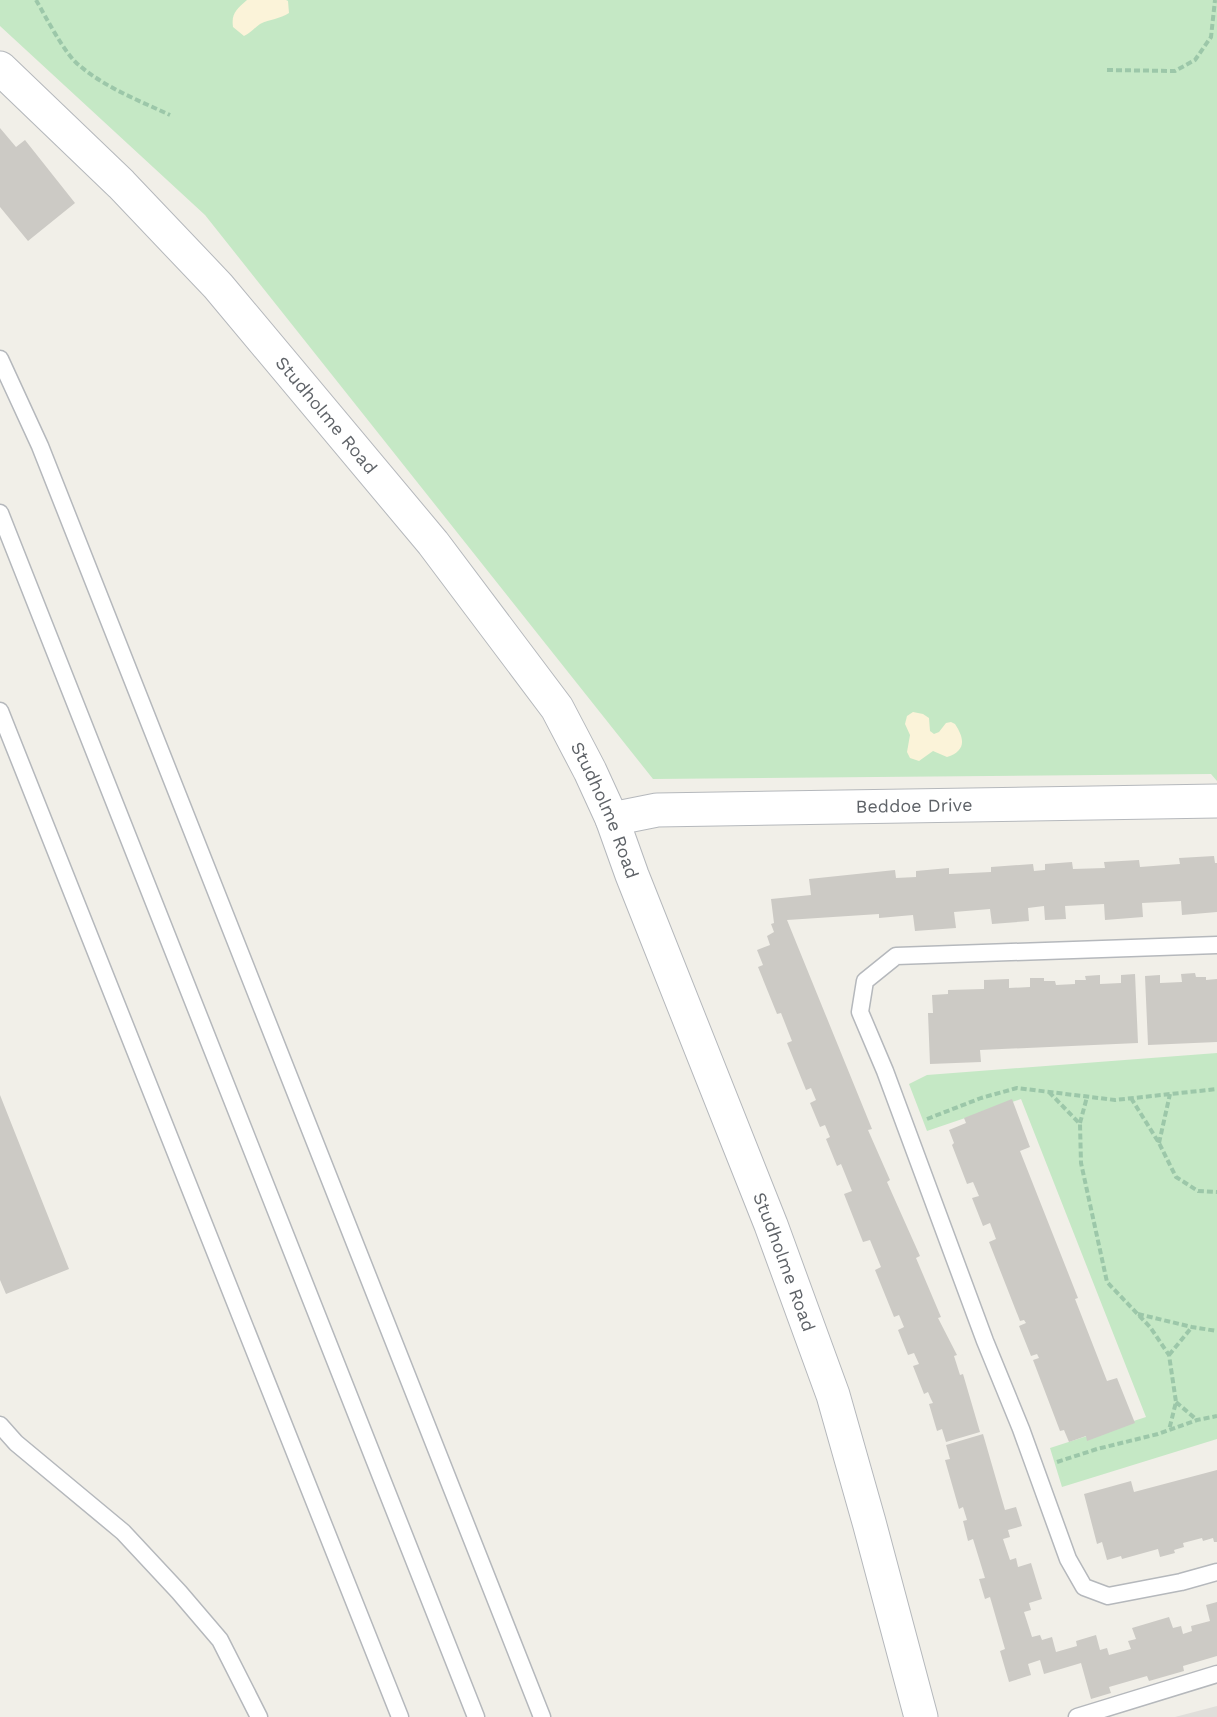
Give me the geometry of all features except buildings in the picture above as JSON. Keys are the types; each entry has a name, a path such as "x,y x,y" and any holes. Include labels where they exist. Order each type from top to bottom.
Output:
{"street":[{"name":"Studholme Road","path":"0,68 121,184 218,286 433,543 557,708 612,819 771,1225 832,1395 870,1522 921,1717"},
{"name":"Beddoe Drive","path":"612,819 657,810 1217,801"}],"lane":[{"path":"0,359 44,457 542,1717"},
{"path":"0,513 476,1717"},
{"path":"0,711 400,1717"},
{"path":"1217,945 896,956 865,981 860,1012 1036,1469 1068,1559 1084,1587 1108,1596 1181,1582 1217,1572"},
{"path":"0,1425 16,1443 123,1532 179,1592 220,1640 259,1717"},
{"path":"1077,1717 1217,1674"}],"path":[{"path":"36,0 78,65 121,92 170,115"},
{"path":"1107,70 1175,70 1195,60 1211,37 1215,0"},
{"path":"905,1127 981,1098 1017,1088 1115,1100 1217,1089"},
{"path":"1049,1092 1080,1124"},
{"path":"1159,1143 1170,1094"},
{"path":"1087,1096 1080,1124 1081,1163 1107,1282 1150,1327 1169,1355 1176,1402 1169,1430"},
{"path":"1131,1098 1159,1143 1176,1177 1198,1191 1217,1192"},
{"path":"1137,1314 1192,1327 1217,1330"},
{"path":"1169,1355 1192,1327"},
{"path":"1176,1402 1197,1420"},
{"path":"1036,1469 1096,1449 1217,1416"}],"shaded area":[{"path":"1217,1706 1217,1717 1175,1717"}],"green space":[{"path":"0,0 1217,0 1217,781 1211,774 653,779 205,215 0,26"},
{"path":"1217,1053 1217,1439 1062,1487 1050,1448 1146,1417 1021,1099 927,1131 909,1084 927,1075"}],"sand":[{"path":"247,0 286,0 289,13 260,24 244,36 233,27 233,18"},
{"path":"913,712 929,718 930,731 934,734 939,732 946,723 955,724 962,739 961,748 947,757 933,751 919,761 910,758 907,752 910,735 905,724 907,716"}]}
